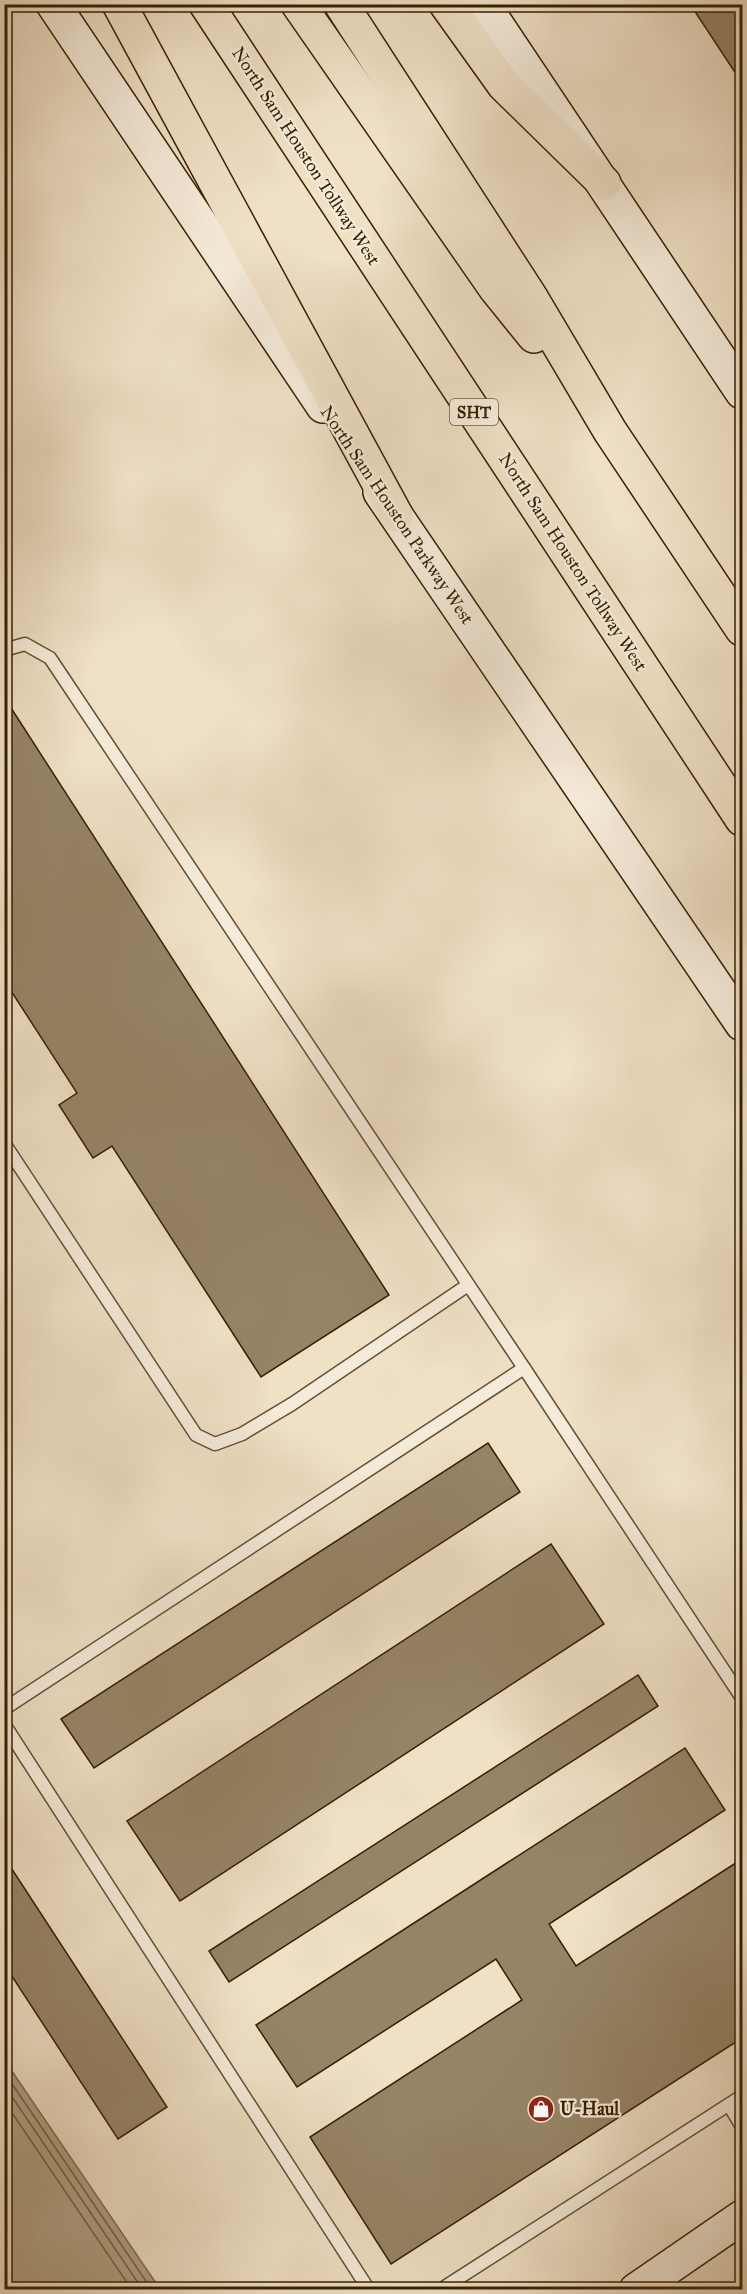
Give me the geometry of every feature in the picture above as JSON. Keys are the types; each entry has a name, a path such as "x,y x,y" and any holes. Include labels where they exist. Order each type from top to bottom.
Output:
{"highway":[{"path":"119,4 396,515"},
{"name":"North Sam Houston Tollway West","path":"206,4 742,819"},
{"path":"298,4 496,289 610,431"},
{"path":"341,4 530,296 610,431 742,629"},
{"path":"446,4 504,85 604,183"}],"main road":[{"name":"North Sam Houston Parkway West","path":"53,4 396,515 742,1024"},
{"path":"483,4 742,392"},
{"path":"636,2289 742,2217"}],"lane":[{"path":"4,650 25,644 50,658 742,1698"},
{"path":"4,1143 196,1436 215,1444 242,1434 292,1404 468,1285"},
{"path":"4,1710 524,1368"},
{"path":"4,1724 369,2289"},
{"path":"440,2289 742,2096"},
{"path":"729,2105 742,2127"}],"water":[{"path":"5,2061 160,2289 5,2289"}],"building":[{"path":"690,4 742,4 742,83"},
{"path":"4,697 389,1295 261,1377 112,1146 93,1158 59,1105 77,1093 4,980"},
{"path":"488,1443 520,1492 94,1768 61,1719"},
{"path":"551,1544 604,1624 180,1901 127,1821"},
{"path":"638,1675 658,1706 229,1982 209,1951"},
{"path":"685,1748 725,1810 549,1924 576,1966 742,1859 742,2038 391,2264 310,2137 522,2000 496,1959 297,2087 256,2025"},
{"path":"4,1857 167,2107 118,2139 4,1964"}],"place":[{"name":"U-Haul","path":"541,2109"}]}
